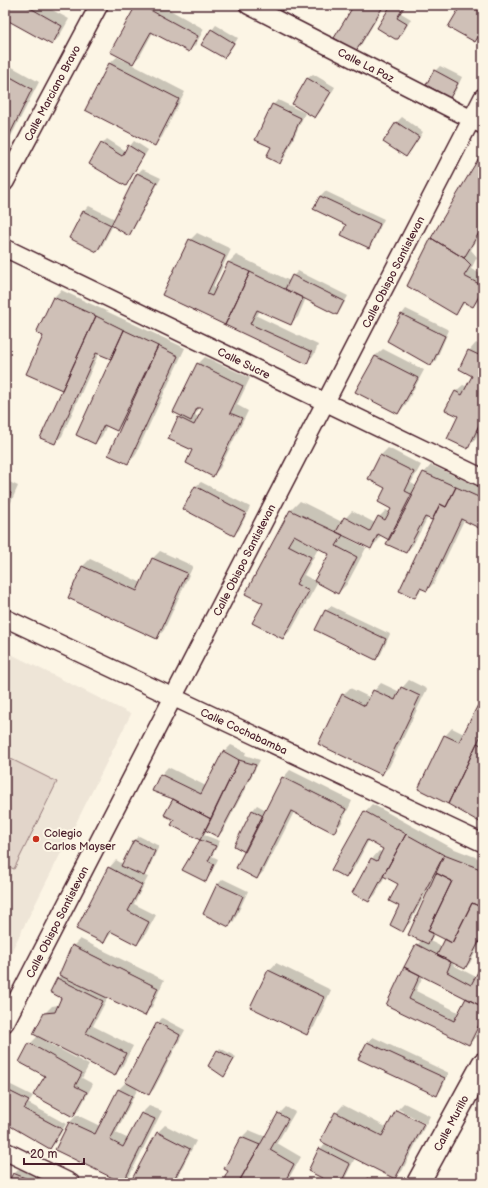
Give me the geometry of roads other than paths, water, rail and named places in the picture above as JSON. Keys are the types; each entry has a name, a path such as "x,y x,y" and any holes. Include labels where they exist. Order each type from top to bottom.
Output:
{"street":[{"name":"Calle Marciano Bravo","path":"5,182 99,5"},
{"name":"Calle La Paz","path":"248,5 477,122"},
{"name":"Calle Obispo Santistevan","path":"5,1023 326,402 477,122 483,97"},
{"name":"Calle Sucre","path":"5,248 483,478"},
{"name":"Calle Cochabamba","path":"5,618 483,843"},
{"name":"Calle Murillo","path":"418,1183 483,1064"},
{"path":"5,1151 71,1183"}],"place":[{"name":"Colegio Carlos Mayser","path":"36,839"}]}
